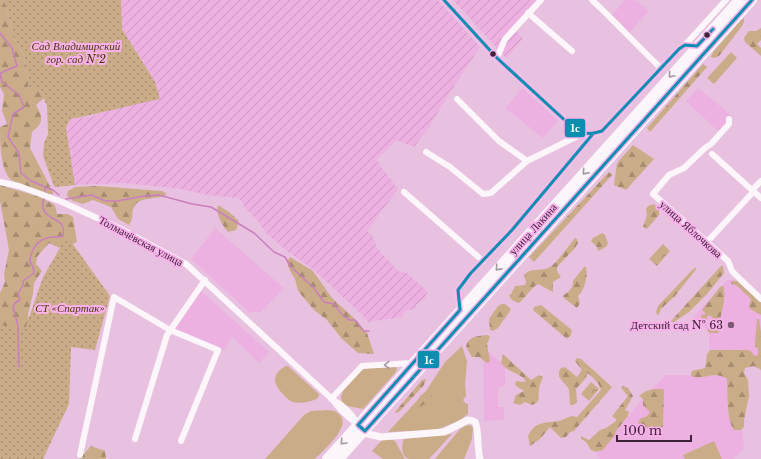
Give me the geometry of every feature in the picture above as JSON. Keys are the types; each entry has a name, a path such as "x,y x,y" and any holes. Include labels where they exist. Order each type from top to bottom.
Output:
{"highway":[{"name":"улица Лакина","path":"339,459 403,374 738,0"},
{"name":"улица Лакина","path":"327,459 362,428 752,0"}],"street":[{"path":"444,0 497,58 570,125 584,133 592,135 602,132 726,0"},
{"path":"497,58 505,39 541,0"},
{"path":"592,0 661,68"},
{"path":"528,13 572,51"},
{"path":"685,45 697,46"},
{"path":"457,99 499,141 527,161"},
{"name":"улица Яблочкова","path":"729,119 730,124 711,144 684,168 669,175 653,194 728,262 732,271 761,299"},
{"path":"426,152 450,167 483,194 492,193 527,161 584,133"},
{"path":"460,310 458,290 470,274 512,230 592,135"},
{"path":"712,154 761,198"},
{"path":"707,242 761,181"},
{"name":"Толмачёвская улица","path":"0,182 19,186 62,202 121,229 186,264 205,280 332,400 336,406 362,428"},
{"path":"404,192 483,261"},
{"path":"135,439 170,330 205,280"},
{"path":"80,455 114,297 170,330 218,350 181,441"},
{"path":"332,400 362,366 412,364"},
{"path":"362,428 374,436 381,437 444,432 468,420 472,421 477,427 480,459"}],"shaded area":[{"path":"121,0 438,0 480,47 430,126 414,147 397,140 376,160 398,189 367,231 372,235 377,248 398,271 407,273 427,291 426,298 416,305 416,308 403,312 403,317 368,322 315,271 287,251 267,234 258,221 246,209 239,198 207,195 181,189 123,183 75,185 66,128 70,119 92,116 123,106 155,82 122,29"},
{"path":"453,0 544,0 516,31 523,39 506,58"},
{"path":"625,0 635,0 649,11 629,33 611,16"},
{"path":"523,88 558,121 543,138 505,108"},
{"path":"698,88 732,116 719,132 686,101"},
{"path":"215,228 284,288 261,312 249,312 191,259"},
{"name":"Детский сад № 63","path":"727,280 735,280 761,305 761,366 709,367 709,334 694,316"},
{"path":"200,290 269,352 259,363 232,337 224,350 174,328"},
{"path":"483,347 505,366 505,386 498,387 498,407 504,407 504,420 484,421"},
{"path":"666,375 737,376 744,449 733,459 600,459 596,455 645,396"}],"green space":[{"path":"0,0 4,0 15,40 24,56 29,89 40,89 44,98 36,105 41,116 41,120 39,126 32,132 30,148 54,194 49,194 11,180 7,175 3,162 0,127 7,124 2,111 4,94 0,87"},
{"name":"Сад Владимирский гор. сад №2","path":"4,0 121,0 122,29 155,82 160,99 70,119 66,128 75,185 54,186 43,156 44,143 48,134 47,106 40,89 29,89 24,56 15,40"},
{"path":"744,18 742,26 719,56 714,58 711,57 713,52"},
{"path":"761,28 761,40 757,44 761,48 761,56 745,42 744,38 749,31 756,31"},
{"path":"731,52 737,58 714,84 707,78"},
{"path":"703,64 707,67 650,132 647,128"},
{"path":"633,145 654,159 626,190 614,185 617,163"},
{"path":"609,172 612,175 534,262 529,257"},
{"path":"0,185 40,197 55,205 57,214 68,214 73,217 77,242 62,249 49,243 37,257 36,264 42,271 34,283 28,314 30,340 0,368 0,293 5,282 4,274 9,250 0,201"},
{"path":"98,186 162,191 167,194 145,199 137,203 133,209 129,225 118,219 111,207 93,200 83,204 73,201 67,196 68,191 75,187"},
{"path":"654,204 659,210 659,215 647,229 643,227 647,215 646,209 648,206"},
{"path":"218,205 239,221 236,230 228,232 218,215"},
{"path":"602,233 605,235 608,243 606,247 598,251 597,247 591,241 593,238"},
{"name":"СТ «Спартак»","path":"67,236 110,296 95,350 71,347 69,404 43,459 0,459 0,326 11,325 24,332 43,277"},
{"path":"575,238 577,239 578,243 575,248 557,267 557,271 561,277 553,282 553,292 538,284 519,303 510,297 509,295 515,286 525,285 526,282 524,275 530,271 547,268 553,265"},
{"path":"663,244 670,251 657,266 649,259"},
{"path":"290,257 313,271 332,298 355,319 367,333 374,354 358,353 342,339 327,320 314,310 298,291 295,279 287,262"},
{"path":"721,266 723,266 724,273 707,294 689,312 672,322 671,321"},
{"path":"584,267 586,267 587,271 586,279 584,287 578,296 580,303 577,308 563,296 569,291 573,281"},
{"path":"694,268 697,268 675,296 661,309 658,316 656,312 658,306"},
{"path":"732,281 737,281 761,302 761,315 750,309 749,306 751,299 736,285 731,284"},
{"path":"723,286 724,302 720,319 720,330 718,333 710,333 707,330 713,326 712,317 710,315 707,316 706,325 701,325 701,315 706,314 702,310 720,287"},
{"path":"505,304 511,309 498,328 493,331 490,330 489,319 498,306"},
{"path":"541,305 572,330 571,335 567,339 534,311 534,307"},
{"path":"757,319 759,319 761,332 761,370 754,366 745,368 744,373 748,380 749,396 744,427 741,430 734,430 731,425 729,412 727,379 718,375 695,377 691,376 692,371 705,368 707,354 710,350 748,350 752,352 754,356 758,355 758,349 755,346"},
{"path":"488,335 490,337 487,344 490,361 487,363 479,357 472,357 466,347 467,343 471,339 477,336"},
{"path":"462,346 467,361 465,384 466,396 463,400 468,404 468,414 457,422 435,430 388,432 426,391 445,362"},
{"path":"503,354 531,380 539,375 543,377 539,388 538,401 535,404 532,405 525,402 520,405 513,403 516,395 524,391 515,385 516,381 526,381 507,369 501,363"},
{"path":"577,358 581,359 612,387 574,431 570,432 566,437 561,438 550,427 540,439 530,446 528,436 535,427 543,423 575,416 577,417 601,390 596,380 587,373 586,378 576,389 577,402 574,405 570,405 569,389 559,377 559,371 561,368 565,367 577,377 582,370 575,361"},
{"path":"288,366 319,394 318,398 309,402 296,403 286,398 277,387 275,379 278,372"},
{"path":"396,367 397,369 395,373 363,409 347,406 342,402 341,397 343,391 361,370 368,368"},
{"path":"426,379 424,385 399,412 394,413 422,380"},
{"path":"591,382 599,389 589,401 581,394"},
{"path":"623,386 628,388 633,396 625,410 629,411 628,416 603,450 596,452 591,450 586,442 581,439 581,436 589,440 600,430 616,421 613,415 628,396 621,388"},
{"path":"654,389 664,390 663,427 647,428 638,423 640,419 647,416 650,412 643,405 643,399 639,396 646,391"},
{"path":"427,391 431,394 433,402 416,409 420,396"},
{"path":"311,411 335,411 339,414 343,423 338,434 315,459 265,459 304,415"},
{"path":"470,425 473,428 472,439 464,459 435,459 460,429"},
{"path":"452,434 429,459 409,459 404,456 402,444 404,439"},
{"path":"383,439 395,441 405,459 383,459 372,451"},
{"path":"714,441 722,459 685,459 683,455"},
{"path":"91,446 105,451 106,459 79,459"}],"waterway":[{"path":"0,33 12,48 17,66 0,73 2,82 19,95 24,107 13,114 8,137 19,153 21,173 31,181 45,187 45,191"},
{"path":"45,187 53,190 59,195"},
{"path":"66,199 91,195 106,201 117,201 159,195 192,204 211,207 254,233 274,252 285,257 291,267 313,287 324,302 334,304 345,318 356,321 361,329 364,331 369,331"},
{"path":"19,367 18,326 13,307 15,303 20,300 18,294 23,285 23,281 34,273 30,262 34,247 43,239 63,236 63,230 60,223 46,214 43,206 44,198"}],"transit line":[{"name":"1с","path":"444,0 497,58 570,125 585,133 602,131 679,49 685,45 697,46 713,29"},
{"name":"1с","path":"592,135 512,230 470,274 458,290 460,310 358,425 365,431 752,0"}],"place":[{"name":"Детский сад № 63","path":"731,325"}]}
